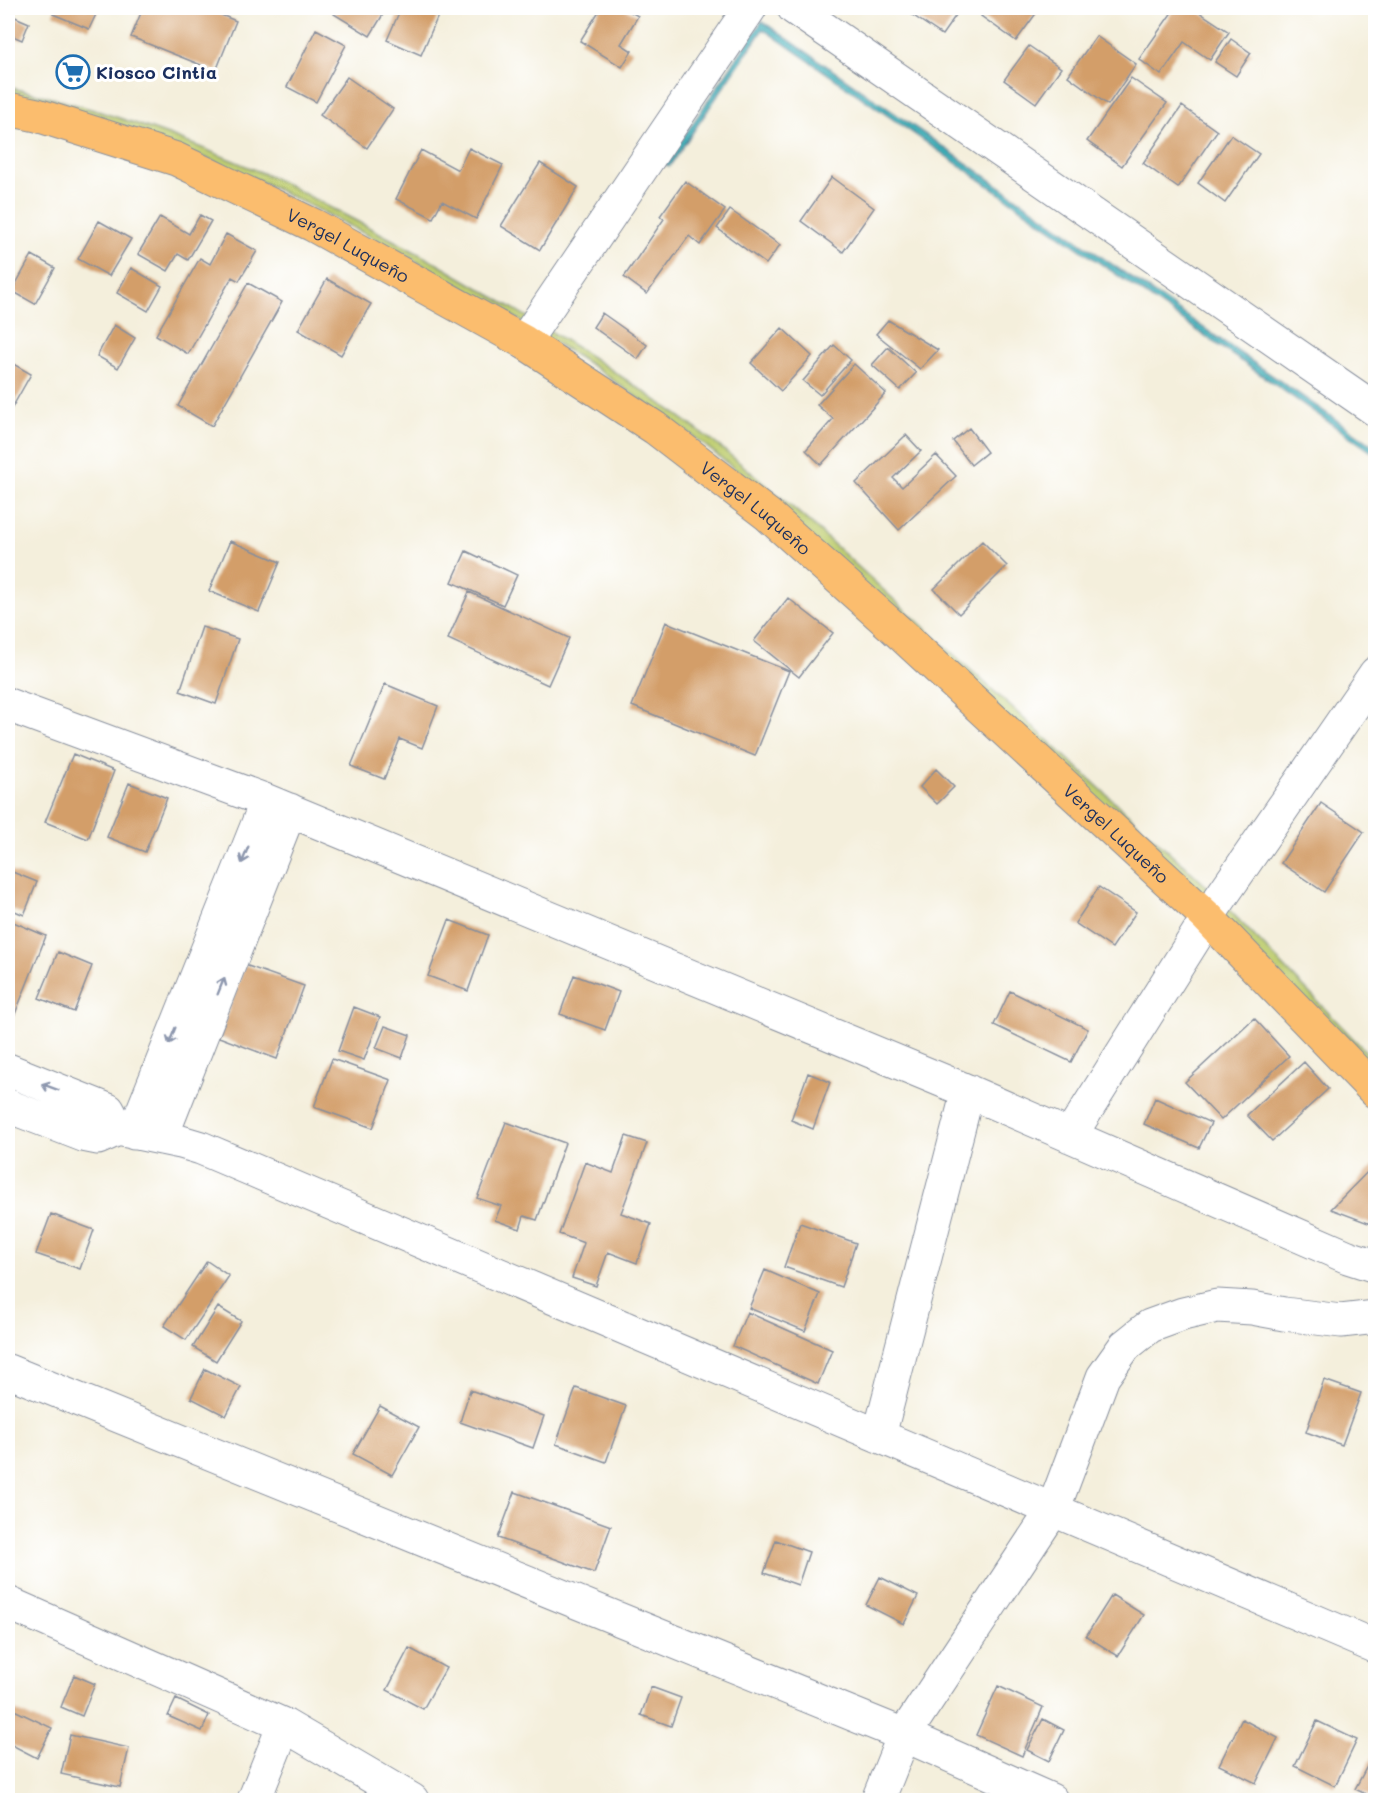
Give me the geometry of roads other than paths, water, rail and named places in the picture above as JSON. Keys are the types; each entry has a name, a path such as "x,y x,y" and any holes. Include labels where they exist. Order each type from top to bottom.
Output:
{"main road":[{"name":"Vergel Luqueño","path":"8,109 37,115 176,159 218,178 313,225 524,342 655,428 768,515 892,626 1207,917 1376,1092"}],"street":[{"path":"524,342 750,8"},
{"path":"794,8 1376,410"},
{"path":"1070,1136 1207,917 1376,673"},
{"path":"8,705 278,805 968,1091 1347,1257 1376,1266"},
{"path":"138,1133 278,805"},
{"path":"8,1070 108,1110 138,1133"},
{"path":"879,1436 968,1091"},
{"path":"8,1106 83,1135 98,1138 138,1133 201,1148 1376,1647"},
{"path":"878,1800 904,1735 1053,1509 1103,1377 1125,1346 1150,1326 1183,1314 1217,1306 1252,1308 1341,1321 1376,1317"},
{"path":"8,1371 904,1735 1051,1800"},
{"path":"8,1603 284,1725 412,1800"},
{"path":"254,1800 284,1725"}],"water":[{"path":"762,21 1375,447 1375,454 763,29 669,167 665,164"}],"place":[{"name":"Kiosco Cintia","path":"73,72"}]}
